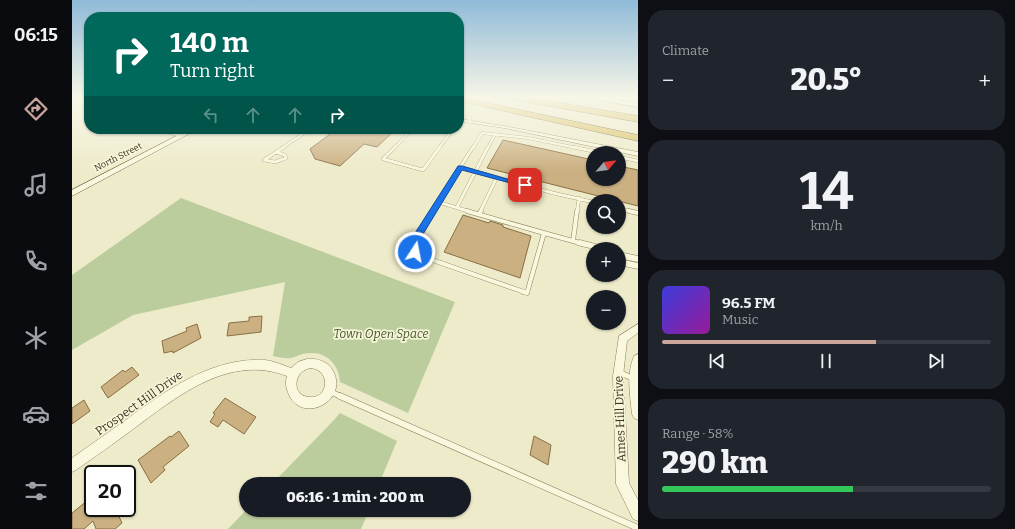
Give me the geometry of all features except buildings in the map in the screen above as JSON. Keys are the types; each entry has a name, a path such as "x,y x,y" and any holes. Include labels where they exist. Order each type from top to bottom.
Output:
{"highway":[{"path":"563,122 638,138"},
{"path":"582,122 638,132"}],"main road":[{"name":"North Street","path":"72,193 185,134"}],"street":[{"path":"469,122 504,127 583,146 638,154"},
{"path":"577,242 586,244"},
{"path":"577,242 586,247"},
{"path":"626,256 638,259"},
{"path":"626,263 638,266"},
{"name":"Ames Hill Drive","path":"638,328 622,340 619,372 623,484 638,514"},
{"name":"Ames Hill Drive","path":"638,359 636,380 638,414"},
{"path":"316,364 321,365 326,369 332,379 329,391 318,401 311,403 304,402 293,394 291,380 294,374 303,366 316,364"},
{"name":"Prospect Hill Drive","path":"72,466 172,394 202,377 236,367 251,365 266,366 294,374"}],"lane":[{"path":"544,232 527,293 424,257 415,252 412,244 482,133 494,136 518,136 586,147"},
{"path":"174,134 181,136"},
{"path":"276,152 285,155 286,158 280,162 264,160 303,134"},
{"path":"407,134 383,159 423,170 449,134"},
{"path":"457,207 494,136"},
{"path":"626,158 638,161"},
{"path":"460,167 553,193 586,200"},
{"path":"479,214 497,177"},
{"path":"438,202 577,242 579,198"},
{"path":"626,210 638,213"},
{"path":"619,372 636,380"},
{"path":"329,391 638,528"}],"green space":[{"name":"Town Open Space","path":"181,198 455,302 408,413 340,382 335,365 327,357 316,353 307,353 291,358 273,356 285,282 133,315 72,350 72,275"},
{"path":"340,413 397,441 382,477 279,477"},
{"path":"239,517 366,517 361,529 228,529"}],"route":[{"path":"415,252 412,244 460,167 525,185"}]}
